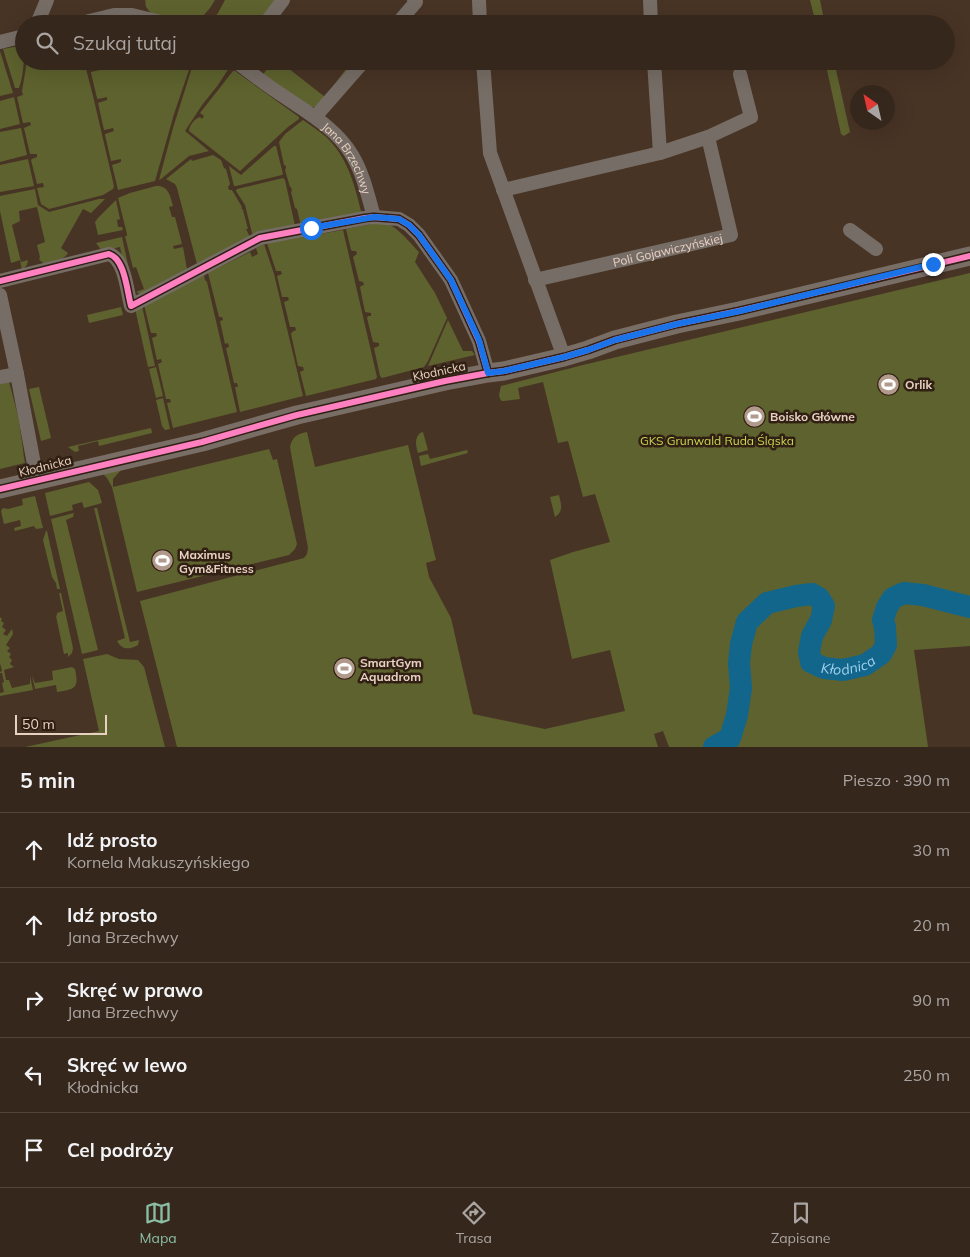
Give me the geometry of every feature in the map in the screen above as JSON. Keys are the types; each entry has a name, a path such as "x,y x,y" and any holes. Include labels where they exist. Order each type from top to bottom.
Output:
{"street":[{"path":"40,15 46,0"},
{"path":"272,15 283,0"},
{"path":"404,15 416,2 414,0"},
{"path":"479,0 480,15"},
{"path":"650,0 651,15"},
{"path":"114,15 132,15"},
{"path":"0,42 15,38"},
{"name":"Jana Brzechwy","path":"248,70 334,132 353,155 374,217"},
{"path":"315,117 356,70"},
{"path":"484,70 490,152 564,357"},
{"path":"655,70 660,152"},
{"path":"503,190 660,152 708,137 751,117 740,74"},
{"name":"Poli Gojawiczyńskiej","path":"535,280 731,235 708,137"},
{"path":"0,281 109,254 113,255 120,263 131,306 260,238 374,217 399,219 409,225 419,235 451,280 479,340 488,373"},
{"path":"850,230 876,249"},
{"name":"Kłodnicka","path":"0,489 202,442 297,415 445,381 504,371 564,357 615,340 677,324 740,311 970,256"},
{"path":"0,295 37,480"},
{"path":"0,377 17,374"}],"green space":[{"path":"145,0 215,0 204,15 154,15 146,7"},
{"path":"225,0 279,0 268,15 216,15"},
{"path":"810,0 820,0 823,15 814,15"},
{"path":"15,47 15,70 23,70 19,88 15,88 3,49"},
{"path":"0,51 13,93 0,96"},
{"path":"26,70 86,70 114,186 113,189 103,195 49,209 41,204 37,188 44,187 43,183 37,184 31,160 37,157 37,154 30,154 24,128 31,125 30,122 23,123 17,97 23,95"},
{"path":"100,70 189,70 155,181 118,190 112,165 121,162 121,159 111,161 105,134 114,131 113,128 104,130 98,103 107,100 107,97 97,98 91,72"},
{"path":"191,70 228,70 185,131 209,151 189,156 159,180"},
{"path":"266,70 290,70 325,97 345,70 351,70 316,107 311,107 262,76"},
{"path":"827,70 836,70 850,132 844,136 841,134"},
{"path":"233,71 299,117 240,171 189,131 194,121 200,117 202,119 204,116 200,113"},
{"path":"14,97 20,124 0,129 0,101"},
{"path":"303,120 325,136 339,153 349,172 362,215 301,226 279,142 285,134"},
{"path":"21,128 27,155 0,162 0,132"},
{"path":"276,146 282,175 234,186 229,166 241,175"},
{"path":"213,155 221,160 226,169 230,184 229,190 232,190 242,207 248,229 246,229 251,239 197,264 177,188 175,184 166,179 191,159 192,161"},
{"path":"28,159 34,186 0,192 0,165"},
{"path":"283,178 295,226 253,237 245,205 236,191 237,189"},
{"path":"156,186 166,189 169,195 173,206 169,207 172,217 175,217 182,244 173,246 174,249 183,247 187,269 140,294 136,292 144,289 136,267 133,268 118,198"},
{"path":"35,189 38,205 49,212 105,199 91,213 83,209 61,248 68,253 58,261 49,264 45,264 39,259 37,245 45,242 37,207 19,211 20,221 12,225 21,262 28,260 27,265 22,270 20,260 11,263 0,211 0,196"},
{"path":"116,200 120,219 117,220 118,227 122,227 123,230 98,235 95,222"},
{"path":"382,222 398,230 419,252 415,262 435,293 447,318 424,367 382,378 374,348 379,346 379,343 373,342 367,318 371,316 371,313 365,312 360,287 364,285 363,282 359,281 353,257 357,254 356,251 351,250 346,229"},
{"path":"343,230 377,377 376,379 306,396 300,372 304,370 303,367 298,366 291,334 296,330 295,327 290,327 284,302 289,300 288,297 282,297 277,276 282,274 281,271 276,271 267,243"},
{"path":"122,237 129,269 125,270 120,247 102,251 96,243"},
{"path":"264,244 274,274 303,396 240,412 235,387 238,387 237,383 234,383 226,348 229,347 228,343 225,344 220,321 223,320 222,317 219,317 208,273 250,252 252,257 258,254 256,248"},
{"name":"GKS Grunwald Ruda Śląska","path":"970,273 970,646 914,650 928,747 669,747 663,731 654,734 658,747 177,747 140,601 304,558 308,548 290,447 294,438 298,435 307,432 315,467 408,445 436,560 426,563 429,577 451,618 473,714 545,729 625,711 610,650 572,659 550,560 610,542 595,494 583,497 568,441 558,443 543,382 518,388 520,399 504,401 500,399 499,395 501,386"},
{"path":"204,275 237,412 173,428 167,403 171,402 170,399 166,399 158,364 162,362 161,359 157,360 152,338 157,336 156,333 151,333 144,305"},
{"path":"142,306 155,366 148,367 136,313 136,310"},
{"path":"121,307 123,315 89,323 87,315"},
{"path":"448,320 463,351 472,351 475,355 428,366"},
{"path":"156,367 163,396 156,398 149,369"},
{"path":"8,378 19,421 25,463 0,469 0,379"},
{"path":"39,387 51,438 41,441 29,389"},
{"path":"163,398 170,429 165,430 162,426 156,400"},
{"path":"151,428 152,433 99,446 98,441 78,446 79,451 75,452 68,447"},
{"path":"423,432 428,450 418,453 416,440 418,435"},
{"path":"269,449 273,460 277,459 297,544 295,549 289,555 137,592 112,487 103,474 121,470 113,479 113,487"},
{"path":"467,450 468,453 421,466 419,456 428,454 430,459"},
{"path":"89,482 98,490 102,503 84,508 82,502 72,505 73,510 50,516 45,493"},
{"path":"559,495 561,510 555,517 550,497"},
{"path":"35,496 43,528 36,529 34,526 15,531 14,528 21,526 20,520 4,524 1,511 3,508 8,509 23,505 22,499"},
{"path":"94,508 97,508 130,642 139,640 138,645 132,648 123,648 117,641 125,638"},
{"path":"74,513 73,517 66,520 98,650 82,654 51,519"},
{"path":"46,531 60,589 57,589 52,577 43,540"},
{"path":"59,593 61,593 73,648 72,653 68,657 68,653 64,654 56,616 57,613 63,611"},
{"path":"0,617 4,623 2,627 6,630 3,634 7,636 12,629 13,634 6,645 10,648 7,651 11,654 9,657 12,660 10,664 14,667 4,670 6,680 9,680 12,688 30,684 30,676 33,690 0,696 0,693 4,692 2,683 4,682 2,673 0,673 2,671 0,663"},
{"path":"107,654 119,659 138,660 144,667 165,747 25,747 99,731 83,659"},
{"path":"72,667 75,669 77,680 72,688 57,692 56,685 35,689 32,675 35,683 53,680 52,671"}],"waterway":[{"name":"Kłodnica","path":"714,747 730,738 737,715 741,688 739,663 741,644 747,622 767,603 812,594 819,598 824,606 821,620 812,636 809,652 811,662 824,668 843,670 865,665 881,654 886,645 883,620 887,607 893,598 904,593 923,595 970,607"}],"cycle path":[{"path":"0,281 109,254 119,262 122,269 131,306 260,238 365,218 399,219 409,225 419,235 451,280 479,341 488,373"},
{"path":"0,489 202,442 297,415 445,381 504,371 564,357 615,340 677,324 970,256"}],"place":[{"name":"Orlik","path":"889,384"},
{"name":"Boisko Główne","path":"754,416"},
{"name":"Maximus Gym&Fitness","path":"163,561"},
{"name":"SmartGym Aquadrom","path":"344,669"}],"route":[{"path":"311,228 374,217 399,219 409,225 419,235 451,280 479,340 488,373 564,357 615,340 677,324 740,311 933,264"}]}
